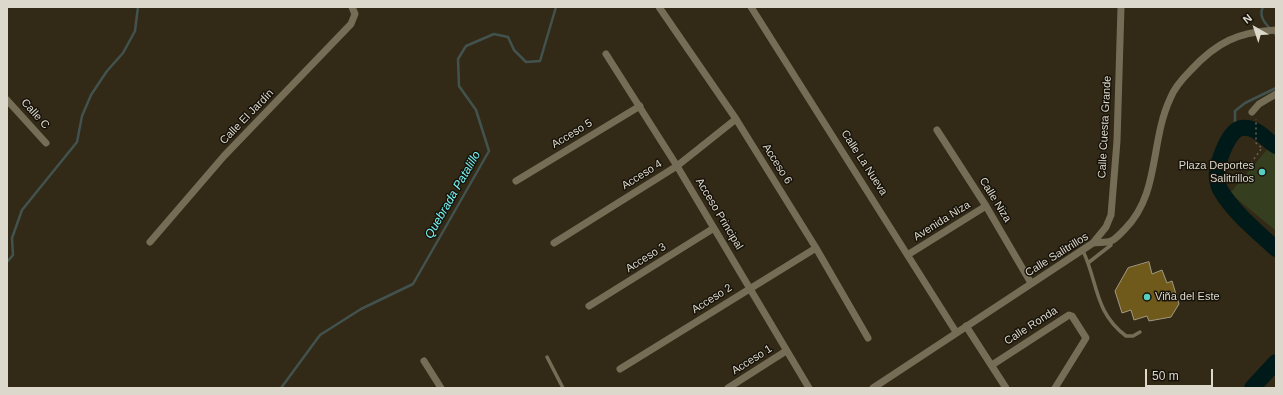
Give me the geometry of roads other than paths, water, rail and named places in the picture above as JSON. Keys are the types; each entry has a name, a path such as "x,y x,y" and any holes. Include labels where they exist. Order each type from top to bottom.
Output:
{"street":[{"name":"Calle El Jardín","path":"150,242 224,156 351,24 355,14 352,7"},
{"name":"Acceso 6","path":"659,7 736,119 816,248 868,338"},
{"name":"Calle La Nueva","path":"751,7 909,254 956,332"},
{"name":"Calle Cuesta Grande","path":"1093,243 1106,227 1111,215 1117,141 1121,7"},
{"name":"Calle Salitrillos","path":"873,388 1093,243 1112,241 1134,220 1144,203 1151,182 1158,137 1170,99 1182,80 1201,59 1219,44 1241,34 1264,30 1276,30"},
{"name":"Acceso Principal","path":"606,54 677,166 809,388"},
{"path":"1254,115 1259,104 1276,94"},
{"name":"Calle C","path":"7,100 46,143"},
{"name":"Acceso 5","path":"516,181 640,106"},
{"name":"Acceso 4","path":"554,243 677,166 736,119"},
{"name":"Calle Niza","path":"937,130 986,206 1031,284"},
{"name":"Avenida Niza","path":"909,254 986,206"},
{"name":"Acceso 3","path":"589,306 714,228"},
{"name":"Acceso 2","path":"620,369 816,248"},
{"name":"Calle Ronda","path":"992,365 1069,315 1072,316 1086,338 1055,388"},
{"path":"966,326 1006,388"},
{"name":"Acceso 1","path":"728,388 786,351"},
{"path":"424,361 441,388"}],"lane":[{"path":"1088,263 1111,245"},
{"path":"1083,251 1088,263 1094,289 1102,308 1126,336 1133,336 1140,332"},
{"path":"547,357 563,388"}],"waterway":[{"path":"7,262 13,255 12,238 22,210 77,142 82,116 91,95 107,71 123,53 135,31 138,7"},
{"name":"Quebrada Patalillo","path":"281,388 320,335 361,309 413,284 489,151 476,110 459,86 458,59 466,46 494,34 508,37 514,50 526,62 540,61 556,7"},
{"path":"1263,7 1263,19 1267,26 1276,35"},
{"path":"1235,130 1235,111 1245,103 1276,88"},
{"path":"1276,146 1252,129 1242,128 1237,130 1233,133 1225,145 1217,173 1219,187 1233,207 1276,249"},
{"path":"1252,388 1276,362"}],"place":[{"name":"Plaza Deportes Salitrillos","path":"1262,172"},
{"name":"Viña del Este","path":"1147,297"}]}
